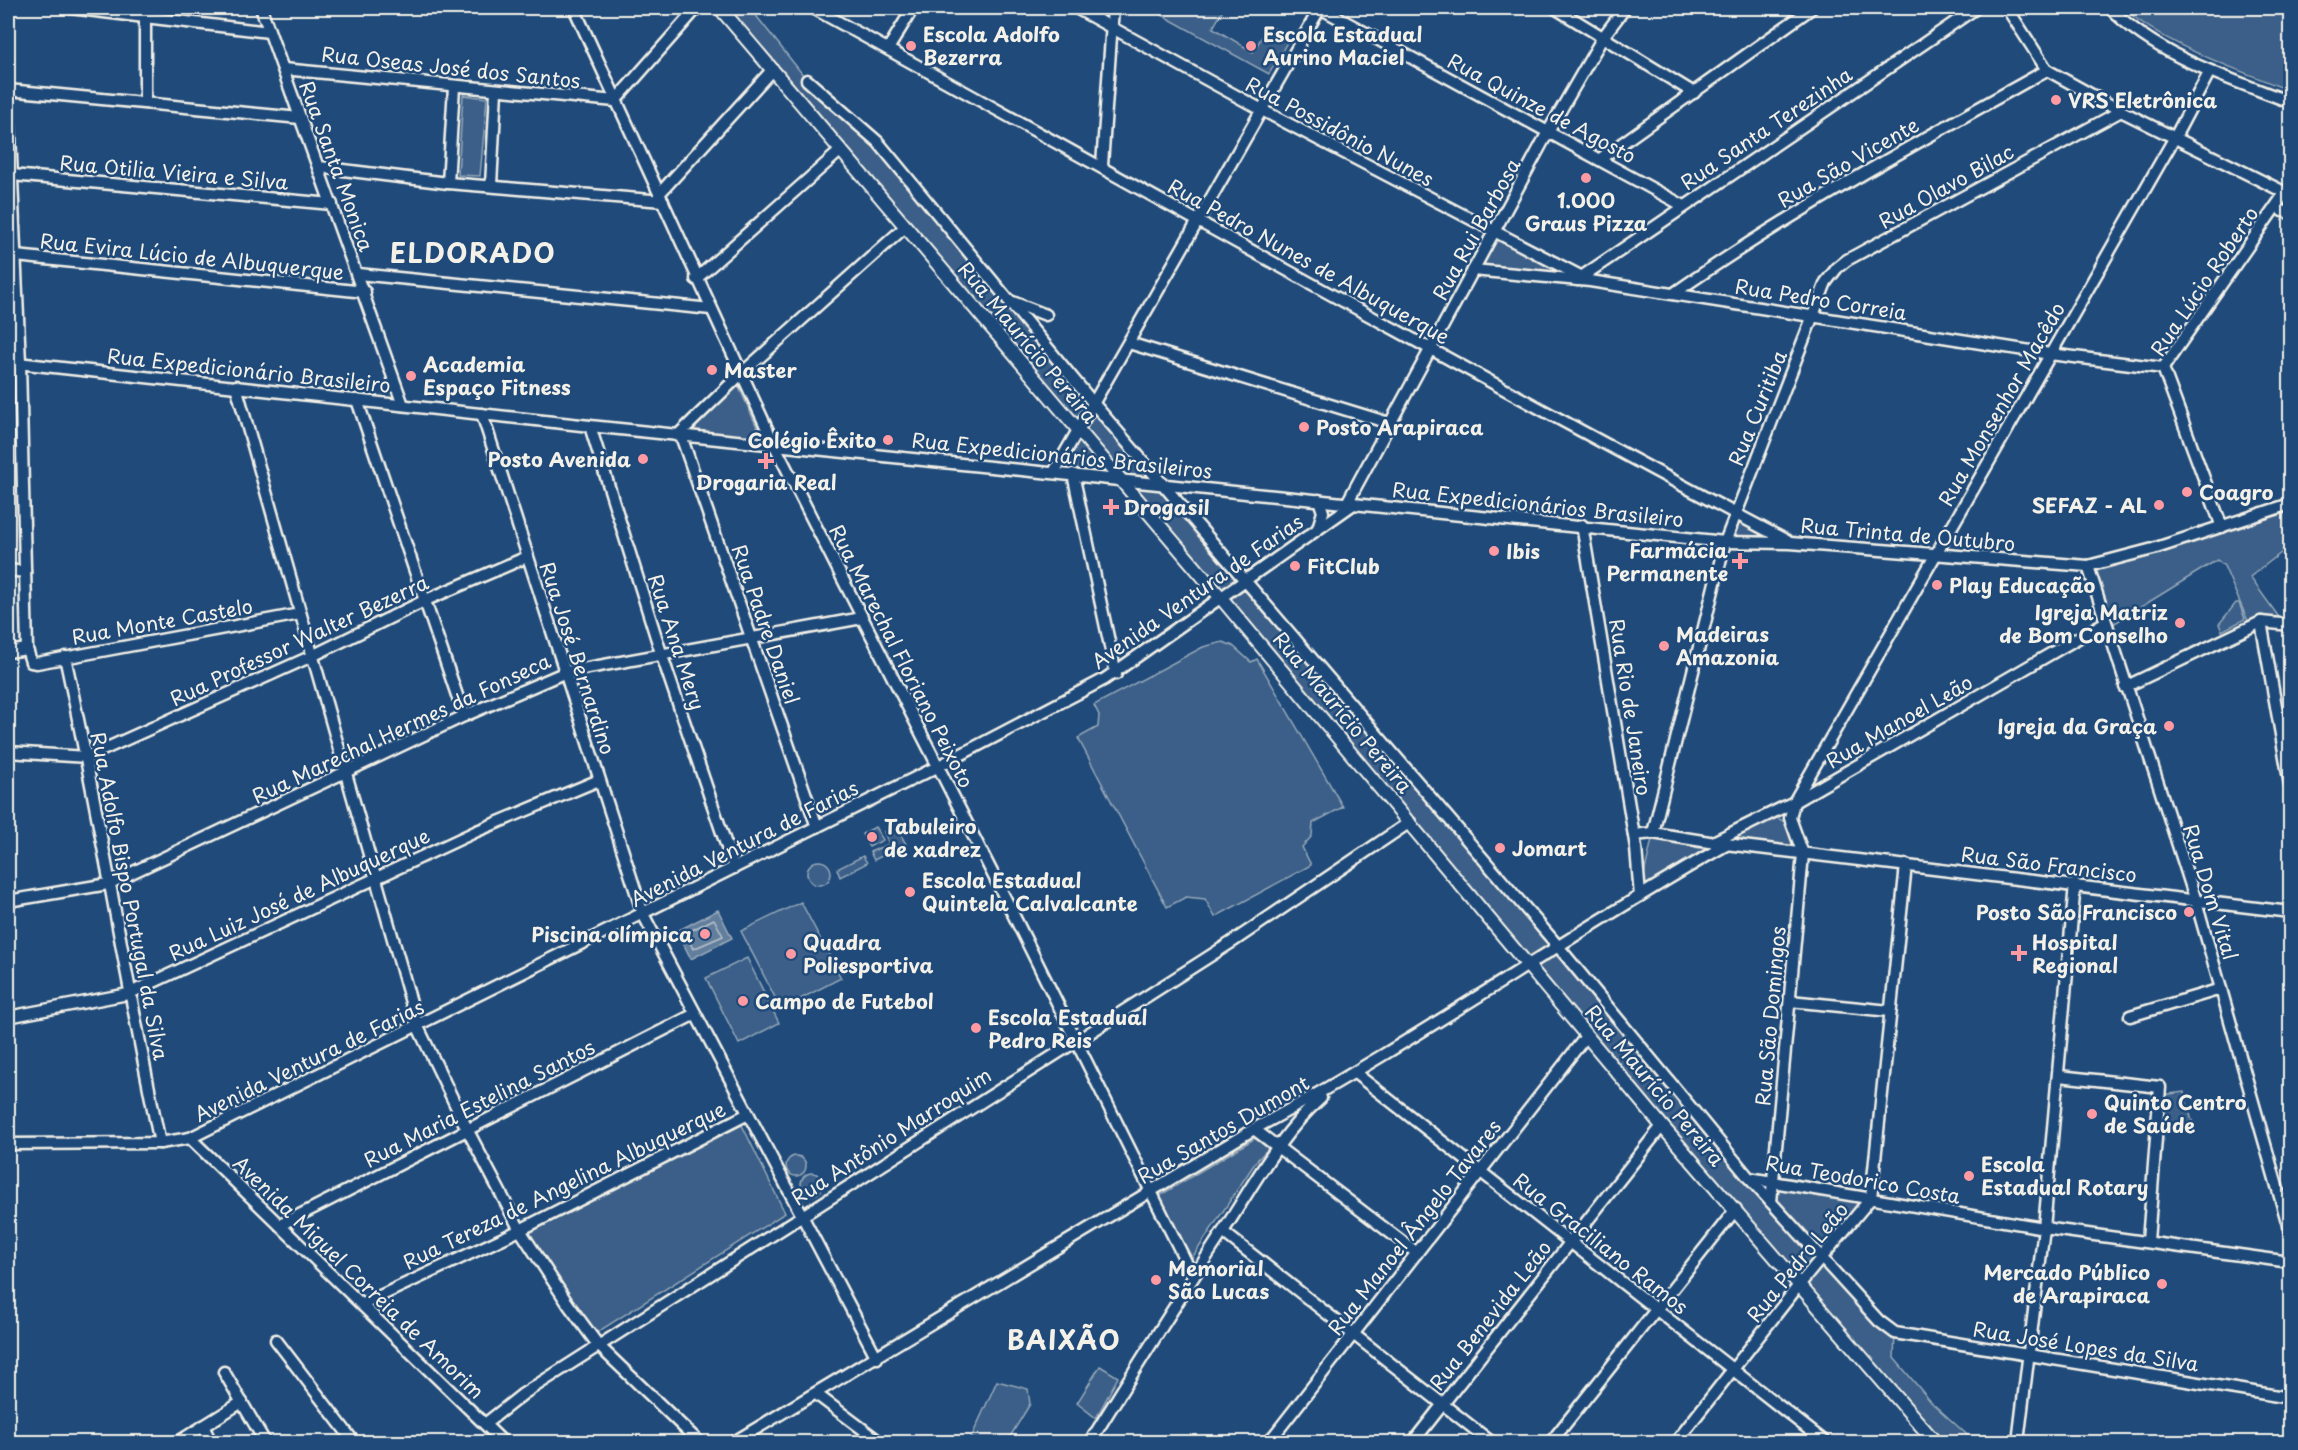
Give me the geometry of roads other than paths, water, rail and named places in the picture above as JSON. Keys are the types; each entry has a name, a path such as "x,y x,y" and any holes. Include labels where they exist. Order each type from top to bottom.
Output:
{"main road":[{"name":"Rua Maurício Pereira","path":"720,8 1410,822 1662,1126 1736,1209 1935,1443"}],"street":[{"path":"70,8 145,11 269,32"},
{"name":"Rua Santa Monica","path":"261,8 404,405"},
{"name":"Rua Marechal Floriano Peixoto","path":"574,8 696,279 774,444 939,766 1194,1276"},
{"path":"615,101 697,8"},
{"name":"Rua Pedro Nunes de Albuquerque","path":"813,8 1102,165 1430,351 1790,543"},
{"path":"888,49 913,8"},
{"name":"Rua Possidônio Nunes","path":"1076,8 1262,110 1583,279"},
{"path":"1102,165 1113,8"},
{"path":"1054,472 1200,221 1320,8"},
{"name":"Rua Quinze de Agosto","path":"1320,8 1684,206"},
{"path":"1555,8 1694,93"},
{"name":"Rua Rui Barbosa","path":"1351,503 1389,423 1548,132 1603,37 1625,8"},
{"path":"1600,159 1812,8"},
{"name":"Rua Santa Terezinha","path":"1583,279 1684,206 1976,8"},
{"path":"2007,8 2047,70 2121,111 2288,194"},
{"path":"2109,8 2146,39 2210,71 2290,102"},
{"path":"145,11 145,103"},
{"name":"Rua Oseas José dos Santos","path":"283,69 615,101"},
{"path":"319,167 448,183 661,197 772,70"},
{"name":"Rua São Vicente","path":"1673,294 1732,252 1834,189 2047,70"},
{"name":"Rua Monsenhor Macêdo","path":"1803,854 1790,818 1794,802 2175,137 2210,71"},
{"name":"Rua Maurício Pereira","path":"807,80 878,142 1094,404 1557,945 1749,1178 1879,1321"},
{"path":"448,183 454,87"},
{"path":"8,652 27,650 20,363 8,88 300,118"},
{"path":"491,185 496,91"},
{"name":"Rua Olavo Bilac","path":"1814,316 1826,282 1847,260 2121,111"},
{"path":"696,279 840,151"},
{"name":"Rua Otilia Vieira e Silva","path":"12,175 332,204"},
{"name":"Rua Lúcio Roberto","path":"2222,527 2163,368 2288,194"},
{"path":"680,433 741,374 905,227"},
{"name":"Rua Evira Lúcio de Albuquerque","path":"16,256 365,292"},
{"name":"Rua Pedro Correia","path":"1473,270 1583,279 2050,354 2163,368"},
{"path":"358,274 711,309"},
{"path":"1010,301 1046,315"},
{"name":"Rua Curitiba","path":"1653,833 1734,513 1814,316"},
{"path":"1129,343 1389,423"},
{"name":"Rua Expedicionário Brasileiro","path":"8,362 774,444"},
{"path":"236,386 418,1027 467,1129 520,1230 598,1345 699,1443"},
{"path":"357,400 464,716"},
{"name":"Rua José Bernardino","path":"482,414 526,557 566,672 643,914 800,1216 877,1358"},
{"name":"Rua Ana Mery","path":"590,426 662,656 734,868"},
{"name":"Rua Padre Daniel","path":"680,433 817,827"},
{"name":"Rua Expedicionários Brasileiros","path":"774,444 1351,503"},
{"path":"1073,474 1116,674"},
{"path":"1318,500 1323,512 1318,528"},
{"name":"Rua Expedicionários Brasileiro","path":"1351,503 1582,525 1725,542"},
{"name":"Avenida Ventura de Farias","path":"8,1144 160,1143 190,1138 418,1027 939,766 1116,674 1351,503"},
{"path":"2088,566 2222,527 2290,504"},
{"name":"Rua Rio de Janeiro","path":"1582,525 1634,835 1640,896"},
{"name":"Rua Trinta de Outubro","path":"1725,542 1790,543 2088,566"},
{"name":"Rua Professor Walter Bezerra","path":"87,757 312,656 426,600 526,557"},
{"name":"Rua Dom Vital","path":"2088,566 2104,623 2196,901 2290,1232"},
{"path":"8,570 25,572"},
{"name":"Rua Monte Castelo","path":"27,650 31,662 300,614"},
{"name":"Rua Marechal Hermes da Fonseca","path":"8,901 108,884 464,716 566,672 752,640 862,618"},
{"path":"2125,687 2261,622 2290,625"},
{"path":"2261,622 2290,785"},
{"name":"Rua Manoel Leão","path":"1708,842 1724,838 1794,802 2104,623"},
{"name":"Rua Adolfo Bispo Portugal da Silva","path":"65,657 87,757 128,994 160,1143"},
{"path":"8,752 87,757"},
{"name":"Rua Luiz José de Albuquerque","path":"8,1017 128,994 477,831 599,780"},
{"name":"Rua Antônio Marroquim","path":"485,1424 523,1394 598,1345 1076,1039 1232,942 1410,822"},
{"name":"Rua São Francisco","path":"1634,835 1653,833 1803,854 2075,884 2290,912"},
{"name":"Rua Santos Dumont","path":"734,1443 1254,1129 1335,1086 1557,945 1728,844"},
{"name":"Rua São Domingos","path":"1771,1202 1803,854"},
{"name":"Rua Pedro Leão","path":"1676,1443 1799,1285 1871,1198 1906,865"},
{"path":"2018,1443 2044,1228 2075,884"},
{"path":"2130,1016 2221,988"},
{"path":"1790,1001 1890,1011"},
{"name":"Rua Maria Estelina Santos","path":"280,1225 695,1014"},
{"name":"Rua Manoel Ângelo Tavares","path":"1269,1443 1587,1035"},
{"name":"Rua Graciliano Ramos","path":"1354,1073 1734,1370 1819,1441"},
{"path":"2059,1076 2160,1087 2148,1241"},
{"path":"1090,1443 1278,1145 1306,1111 1335,1086"},
{"name":"Rua Tereza de Angelina Albuquerque","path":"363,1304 520,1230 748,1114"},
{"name":"Rua Benevida Leão","path":"1413,1443 1662,1126"},
{"path":"1254,1129 1417,1253"},
{"name":"Avenida Miguel Correia de Amorim","path":"190,1138 363,1304 503,1443"},
{"name":"Rua Teodorico Costa","path":"1749,1178 2044,1228 2290,1262"},
{"path":"1551,1443 1736,1209"},
{"path":"1222,1232 1491,1443"},
{"name":"Rua José Lopes da Silva","path":"1879,1321 1895,1333 2290,1398"},
{"path":"276,1340 354,1443"},
{"path":"224,1372 265,1443"},
{"path":"816,1394 880,1443"},
{"path":"178,1443 242,1402"},
{"path":"203,1426 211,1443"}],"water":[{"name":"Piscina olímpica","path":"718,910 732,938 691,959 677,931"}],"place":[{"name":"Escola Adolfo Bezerra","path":"911,46"},
{"name":"Escola Estadual Aurino Maciel","path":"1251,46"},
{"name":"VRS Eletrônica","path":"2056,100"},
{"name":"1.000 Graus Pizza","path":"1586,178"},
{"name":"Master","path":"712,370"},
{"name":"Academia Espaço Fitness","path":"411,376"},
{"name":"Posto Arapiraca","path":"1304,427"},
{"name":"Colégio Êxito","path":"888,440"},
{"name":"Posto Avenida","path":"643,459"},
{"name":"Drogaria Real","path":"766,461"},
{"name":"Coagro","path":"2187,492"},
{"name":"SEFAZ - AL","path":"2159,505"},
{"name":"Drogasil","path":"1111,507"},
{"name":"Ibis","path":"1494,551"},
{"name":"Farmácia Permanente","path":"1740,561"},
{"name":"FitClub","path":"1295,566"},
{"name":"Play Educação","path":"1937,585"},
{"name":"Igreja Matriz de Bom Conselho","path":"2180,623"},
{"name":"Madeiras Amazonia","path":"1664,646"},
{"name":"Igreja da Graça","path":"2169,726"},
{"name":"Tabuleiro de xadrez","path":"872,837"},
{"name":"Jomart","path":"1500,848"},
{"name":"Escola Estadual Quintela Calvalcante","path":"910,892"},
{"name":"Posto São Francisco","path":"2189,912"},
{"name":"Piscina olímpica","path":"705,934"},
{"name":"Hospital Regional","path":"2019,953"},
{"name":"Quadra Poliesportiva","path":"791,954"},
{"name":"Campo de Futebol","path":"743,1001"},
{"name":"Escola Estadual Pedro Reis","path":"976,1028"},
{"name":"Quinto Centro de Saúde","path":"2092,1114"},
{"name":"Escola Estadual Rotary","path":"1969,1176"},
{"name":"Memorial São Lucas","path":"1156,1280"},
{"name":"Mercado Público de Arapiraca","path":"2162,1284"}],"district":[{"name":"ELDORADO","path":"473,252"},
{"name":"BAIXÃO","path":"1064,1339"}]}
